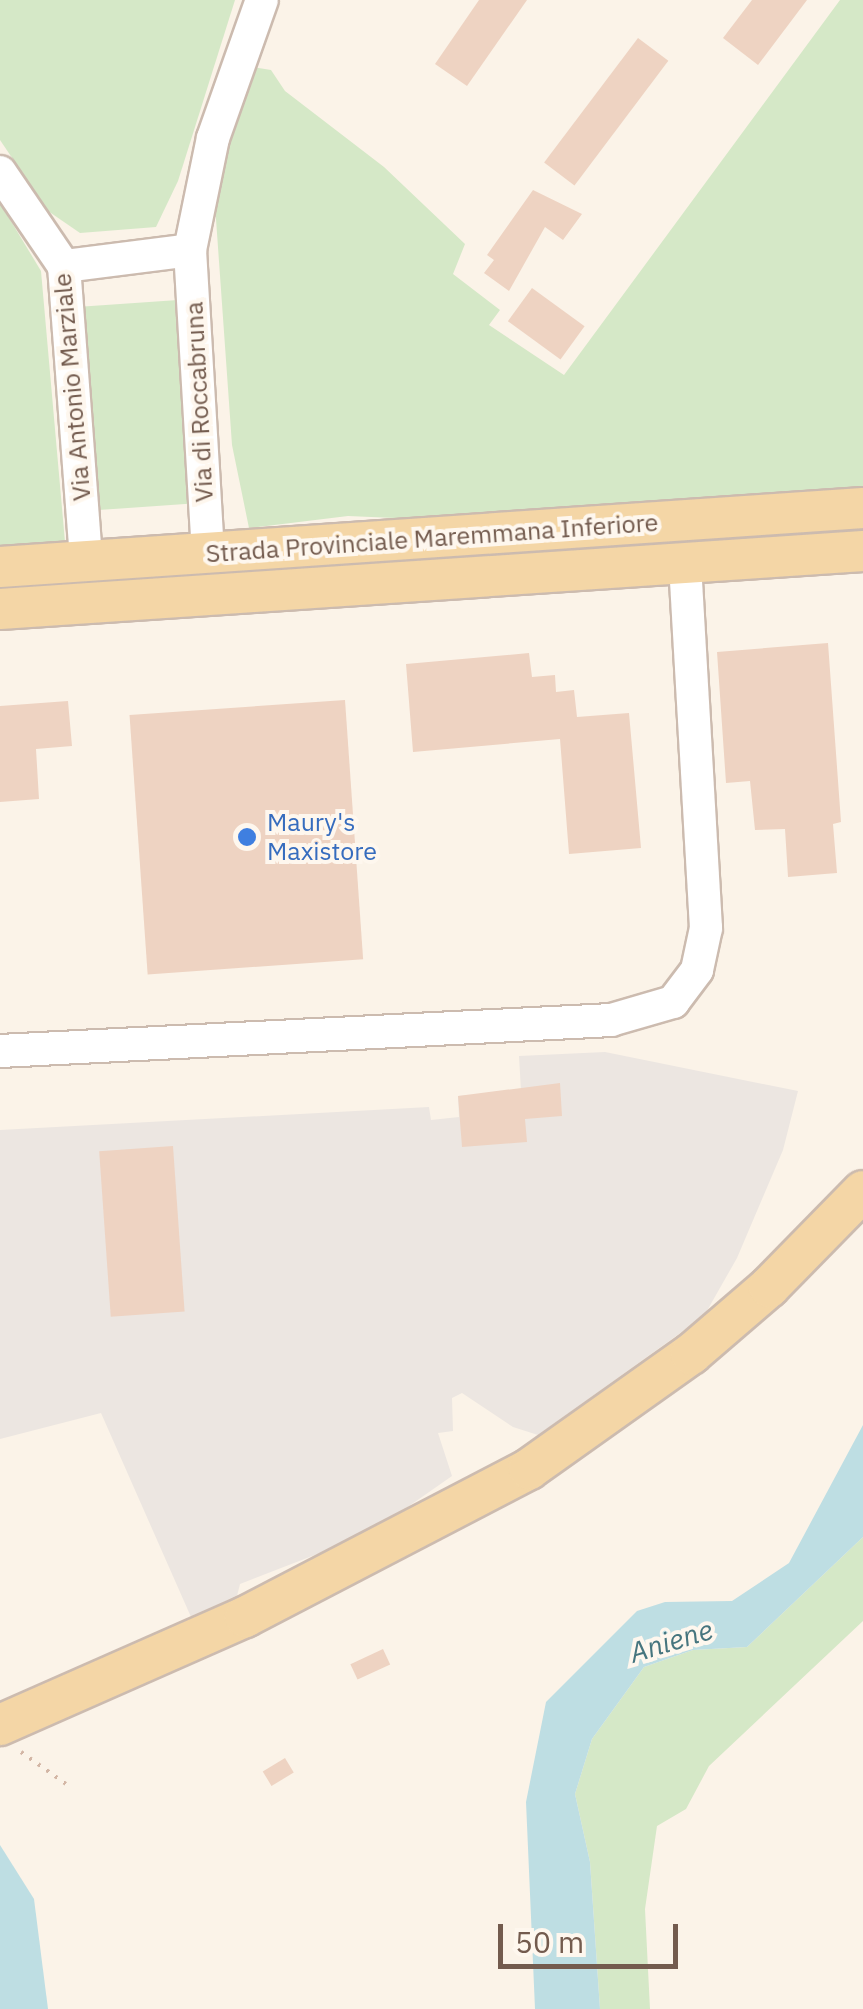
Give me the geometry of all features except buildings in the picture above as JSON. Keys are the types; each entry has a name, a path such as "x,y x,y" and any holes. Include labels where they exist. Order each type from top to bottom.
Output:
{"main road":[{"name":"Strada Provinciale Maremmana Inferiore","path":"0,567 863,508"},
{"name":"Strada Provinciale Maremmana Inferiore","path":"0,609 863,551"},
{"path":"7,1736 529,1469 691,1354 769,1287 863,1191"}],"street":[{"name":"Via di Roccabruna","path":"208,553 190,250 213,138 262,0"},
{"name":"Via Antonio Marziale","path":"0,172 64,266 86,561"},
{"path":"64,266 190,250"},
{"path":"0,1051 611,1020 673,1002 697,970 706,928 684,564"}],"path":[{"path":"7,1736 66,1784"}],"shaded area":[{"path":"605,1052 798,1091 783,1150 737,1258 704,1316 538,1435 513,1427 462,1393 452,1398 453,1431 438,1433 452,1476 369,1534 240,1584 236,1600 191,1617 101,1413 0,1439 0,1130 429,1107 431,1120 459,1117 458,1096 521,1091 519,1056"}],"green space":[{"path":"0,0 235,0 178,181 156,227 80,233 48,211 0,140"},
{"path":"840,0 863,0 863,491 418,519 348,516 249,528 232,445 215,205 219,167 252,67 271,70 285,91 384,167 465,244 453,274 500,310 489,325 564,375"},
{"path":"0,203 41,271 65,542 0,546"},
{"path":"178,300 192,504 94,510 80,307"},
{"path":"863,1537 863,1621 709,1766 686,1809 657,1826 645,1909 650,2009 600,2009 590,1862 575,1794 592,1739 644,1667 693,1650 747,1647"}],"water":[{"name":"Aniene","path":"863,1425 863,1537 747,1647 693,1650 644,1667 592,1739 575,1794 590,1862 600,2009 535,2009 526,1802 546,1702 637,1611 665,1602 732,1601 789,1563"},
{"path":"0,1845 34,1899 48,2009 0,2009"}],"place":[{"name":"Maury's Maxistore","path":"247,837"}]}
